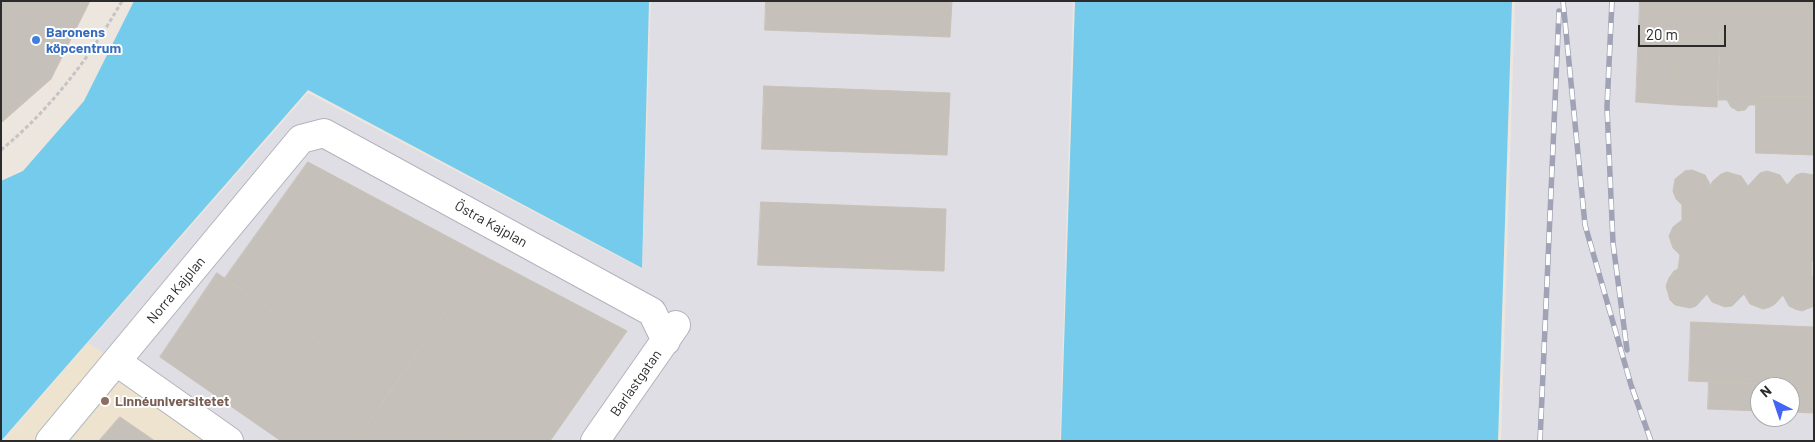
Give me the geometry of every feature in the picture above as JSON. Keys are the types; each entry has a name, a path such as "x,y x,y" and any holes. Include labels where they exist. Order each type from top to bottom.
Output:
{"street":[{"name":"Östra Kajplan","path":"301,139 324,132 652,312 671,333"},
{"name":"Norra Kajplan","path":"50,441 301,139"},
{"name":"Barlastgatan","path":"595,441 671,333"},
{"path":"117,362 229,441"}],"path":[{"path":"1,150 24,131 60,92 103,35 122,1"}],"shaded area":[{"path":"651,1 1073,1 1060,441 229,441 88,343 308,93 642,269"},
{"path":"1515,1 1814,1 1814,441 1501,441"},
{"name":"Linnéuniversitetet","path":"88,343 117,362 229,441 3,441"}],"water":[{"path":"134,1 649,1 642,268 308,90 1,441 1,181 23,171 84,101"},
{"path":"1075,1 1512,1 1498,441 1061,441"}],"building":[{"name":"Baronens köpcentrum","path":"1,1 90,1 51,79 1,123"},
{"path":"766,1 952,1 950,37 765,30"},
{"path":"1640,1 1814,1 1814,45 1720,43 1720,30 1680,28 1677,105 1636,102"},
{"path":"1680,28 1720,30 1717,107 1677,105"},
{"path":"1720,43 1814,45 1814,97 1756,97 1756,105 1749,105 1745,110 1738,111 1731,107 1727,100 1718,100"},
{"path":"764,86 950,93 947,155 762,149"},
{"path":"1756,97 1814,97 1814,155 1756,153"},
{"path":"308,162 484,256 390,391 225,278"},
{"path":"1692,170 1705,175 1711,186 1712,182 1721,174 1727,172 1741,176 1748,186 1760,173 1767,171 1780,175 1787,185 1796,175 1802,173 1814,175 1814,260 1812,261 1812,276 1814,278 1814,306 1802,311 1795,309 1789,306 1783,295 1775,304 1763,309 1750,304 1744,294 1732,306 1725,307 1712,302 1707,294 1696,306 1690,308 1675,305 1670,300 1666,286 1669,278 1678,269 1680,255 1673,248 1669,236 1673,227 1682,220 1682,205 1676,199 1673,191 1675,179 1685,171"},
{"path":"761,202 946,209 944,271 758,265"},
{"path":"484,256 547,289 445,441 356,441"},
{"path":"217,273 390,391 356,441 281,441 160,357"},
{"path":"547,289 627,331 550,441 445,441"},
{"path":"1691,322 1814,327 1814,386 1800,385 1800,377 1750,377 1750,383 1689,381"},
{"path":"1709,382 1750,384 1750,411 1708,409"},
{"path":"1800,385 1814,386 1814,413 1800,412"},
{"path":"120,417 155,441 99,441"}],"railway":[{"path":"1563,1 1585,225 1631,385 1651,441"},
{"path":"1612,1 1607,107 1613,243 1627,350"},
{"path":"1540,441 1559,11"}],"place":[{"name":"Baronens köpcentrum","path":"36,40"},
{"name":"Linnéuniversitetet","path":"105,401"}]}
